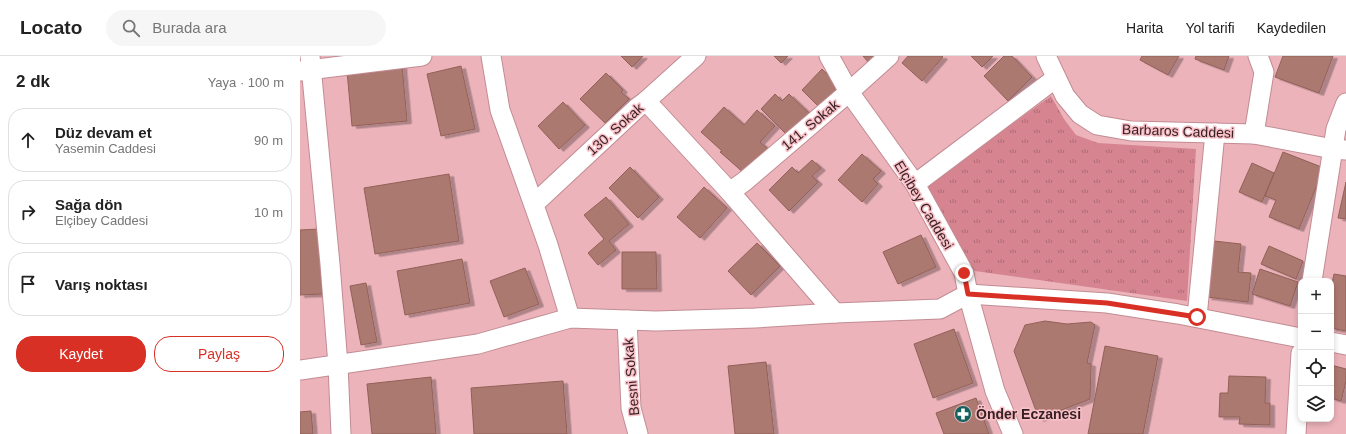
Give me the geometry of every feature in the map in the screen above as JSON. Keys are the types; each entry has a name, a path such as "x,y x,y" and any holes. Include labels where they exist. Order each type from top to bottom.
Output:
{"street":[{"path":"341,434 338,365 330,264 307,65 422,56"},
{"path":"491,56 500,110 548,245 570,318"},
{"name":"130. Sokak","path":"534,204 638,107 696,56"},
{"name":"Elçibey Caddesi","path":"829,56 849,92 914,184 964,273 968,294 995,391 1013,434"},
{"name":"141. Sokak","path":"730,192 745,181 889,56"},
{"name":"Barbaros Caddesi","path":"1046,56 1065,96 1080,114 1097,125 1131,131 1254,134 1340,149"},
{"path":"1254,134 1264,72 1258,56"},
{"path":"914,184 1056,78"},
{"path":"646,101 730,192 835,313"},
{"path":"1313,278 1340,149 1336,129 1346,103"},
{"path":"1197,317 1215,133"},
{"path":"300,370 478,344 570,318 656,321 940,310 968,294 1107,303 1197,317 1298,337"},
{"name":"Besni Sokak","path":"627,320 631,408 638,434"},
{"path":"1334,343 1346,345"},
{"path":"1296,434 1299,386"}],"green space":[{"path":"1051,96 1064,119 1076,135 1098,143 1196,149 1187,301 975,271 965,261 926,185"}],"building":[{"path":"621,56 643,56 632,67"},
{"path":"774,56 788,56 781,63"},
{"path":"863,56 877,56 869,63"},
{"path":"908,56 943,57 922,81 902,63"},
{"path":"971,56 993,56 982,67"},
{"path":"1004,56 1012,56 1032,77 1008,101 984,76"},
{"path":"1142,56 1179,56 1168,75 1140,60"},
{"path":"1196,56 1229,56 1224,70 1195,59"},
{"path":"1283,56 1333,56 1319,93 1275,77"},
{"path":"402,65 407,121 352,126 347,71"},
{"path":"461,66 475,129 441,136 427,74"},
{"path":"822,69 841,88 821,109 802,90"},
{"path":"606,73 623,90 621,92 629,99 605,123 580,99"},
{"path":"775,94 782,101 789,94 812,116 790,138 761,109"},
{"path":"563,102 585,125 559,149 538,126"},
{"path":"724,107 744,125 757,110 775,126 760,142 768,149 745,174 720,152 722,151 701,132"},
{"path":"1283,152 1324,168 1299,229 1269,217 1276,200 1265,196"},
{"path":"862,154 881,171 873,179 878,184 862,202 838,180"},
{"path":"812,160 821,168 812,176 818,182 789,211 769,190 792,167 798,173"},
{"path":"1252,163 1274,173 1262,202 1239,192"},
{"path":"630,167 659,197 638,218 609,188"},
{"path":"449,174 459,241 375,254 364,188"},
{"path":"1346,182 1346,219 1338,218"},
{"path":"704,187 727,208 700,238 677,217"},
{"path":"606,197 629,224 609,241 616,250 598,265 588,253 604,239 584,215"},
{"path":"319,229 322,294 300,295 300,230"},
{"path":"921,235 936,267 898,284 883,252"},
{"path":"1214,241 1241,244 1238,272 1251,273 1248,302 1207,297"},
{"path":"757,243 780,266 751,295 728,271"},
{"path":"1269,246 1303,261 1296,279 1261,264"},
{"path":"622,252 656,252 657,289 622,289"},
{"path":"462,259 470,303 405,315 397,271"},
{"path":"525,268 539,304 504,317 490,281"},
{"path":"1260,269 1298,282 1290,306 1252,294"},
{"path":"1334,274 1346,276 1346,331 1334,329"},
{"path":"366,283 377,342 361,345 350,286"},
{"path":"1045,321 1067,324 1091,322 1095,325 1087,363 1091,364 1090,399 1039,419 1014,351 1025,325"},
{"path":"954,329 973,383 933,398 914,344"},
{"path":"1105,346 1158,356 1143,434 1088,434"},
{"path":"766,362 774,434 735,434 728,366"},
{"path":"1334,366 1346,369 1346,381 1341,401 1334,399"},
{"path":"1229,376 1266,377 1265,403 1270,403 1270,425 1239,424 1240,417 1219,417 1220,393 1228,393"},
{"path":"431,377 436,434 372,434 367,384"},
{"path":"563,381 567,434 474,434 471,388"},
{"path":"976,398 989,434 944,434 936,413"},
{"path":"311,411 313,434 300,434 300,412"}],"place":[{"name":"Önder Eczanesi","path":"963,414"}],"route":[{"path":"964,273 968,294 1107,303 1197,317"}]}
